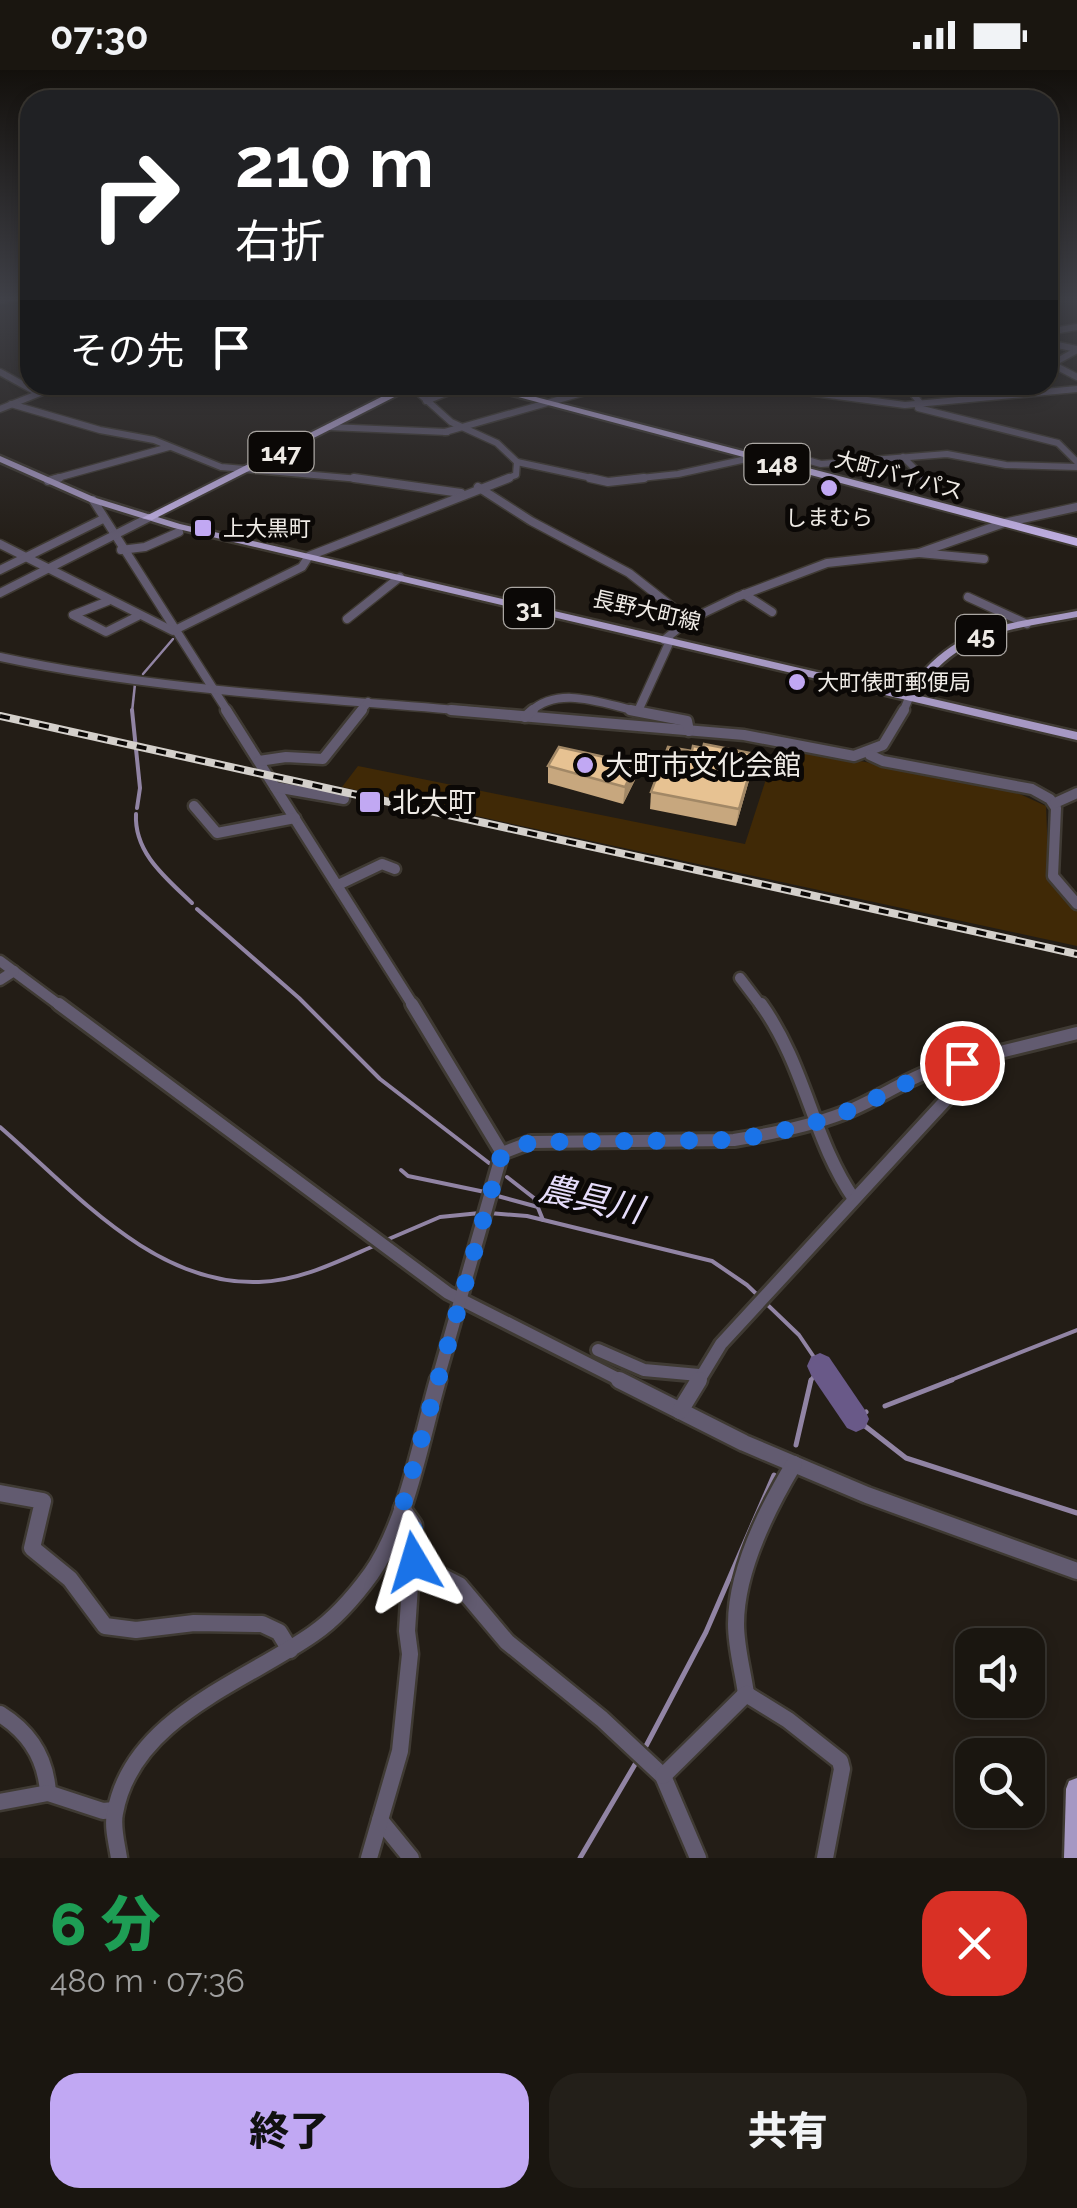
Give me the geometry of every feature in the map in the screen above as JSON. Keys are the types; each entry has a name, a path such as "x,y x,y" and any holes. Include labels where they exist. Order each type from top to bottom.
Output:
{"highway":[{"name":"147","path":"148,518 394,395"},
{"name":"大町バイパス","path":"520,395 1077,540"},
{"name":"大町バイパス","path":"526,395 550,402"}],"main road":[{"name":"長野大町線","path":"4,464 148,518 1077,736"},
{"name":"45","path":"909,698 926,670 944,652 966,639 1077,614"},
{"path":"1076,1858 1077,1789"}],"street":[{"path":"1058,389 1063,391"},
{"path":"1058,391 1077,389"},
{"path":"0,408 35,395"},
{"path":"420,395 517,462 616,483 784,452 821,464 947,454 1006,465 1075,461"},
{"path":"426,401 441,395"},
{"path":"444,432 575,395"},
{"path":"830,395 905,406 1011,429 1058,444 1075,461"},
{"path":"915,395 922,404"},
{"path":"905,406 1020,395"},
{"path":"11,404 170,446 212,465 466,493"},
{"path":"330,427 444,432 486,439"},
{"path":"48,481 170,446"},
{"path":"902,456 932,486"},
{"path":"0,544 173,631 302,568 309,556 516,475 517,462"},
{"path":"478,487 530,521 629,574 688,620"},
{"path":"93,500 112,536 338,885 502,1153 486,1222 402,1508 373,1571 335,1616 290,1650 175,1718 153,1736 136,1760 114,1810 114,1842 119,1858"},
{"path":"919,553 1008,522 1077,508"},
{"path":"0,593 148,518"},
{"path":"0,570 103,519"},
{"path":"121,550 145,547 179,532"},
{"path":"638,711 667,640 688,620 744,594 827,564 919,553 984,559"},
{"path":"347,618 400,577"},
{"path":"744,594 772,612"},
{"path":"968,597 1027,624"},
{"path":"108,601 73,614 106,632 138,616"},
{"path":"0,657 64,671 212,688 744,735 854,756 870,754 884,761 1032,789 1055,804"},
{"path":"525,717 551,696 687,721 689,732"},
{"path":"870,754 895,732 909,698"},
{"path":"259,761 286,756 323,759 368,702"},
{"path":"275,787 344,800"},
{"path":"1055,804 1077,793"},
{"path":"1055,804 1053,876 1077,904"},
{"path":"194,806 217,833 295,818"},
{"path":"338,885 382,864 394,869"},
{"path":"0,961 390,1252 463,1301 794,1464 867,1495 1077,1571"},
{"path":"0,980 14,971"},
{"path":"740,978 763,1006 796,1064 854,1199"},
{"path":"680,1411 720,1344 980,1063 996,1053 1077,1034"},
{"path":"502,1153 532,1142 734,1140 855,1108 900,1084 942,1068 980,1063"},
{"path":"598,1350 637,1368 699,1375"},
{"path":"746,1694 736,1622 742,1587 782,1482 794,1464"},
{"path":"0,1493 34,1496 44,1502 32,1548 70,1579 104,1626 136,1630 194,1624 262,1624 278,1632 290,1650"},
{"path":"369,1858 400,1751 414,1562 414,1525 402,1508"},
{"path":"414,1562 459,1585 506,1642 602,1718 663,1776 698,1858"},
{"path":"663,1776 746,1694"},
{"path":"746,1694 788,1720 840,1761 842,1769 825,1858"},
{"path":"0,1714 23,1729 34,1745 48,1780 48,1793"},
{"path":"0,1802 48,1793 103,1812 114,1810"},
{"path":"380,1820 411,1858"}],"shaded area":[{"path":"777,745 1011,790 1046,806 1049,880 1077,908 1077,946 342,787 358,766 745,844"}],"building":[{"path":"704,744 755,754 739,809 651,792 668,747 692,751 693,746 703,748"},
{"path":"559,747 636,764 625,787 548,766"}],"waterway":[{"path":"143,674 173,639"},
{"path":"132,711 135,684"},
{"path":"132,711 140,788 137,808"},
{"path":"136,814 146,853 192,903"},
{"path":"197,909 299,998 380,1079 489,1163"},
{"name":"農具川","path":"0,1127 118,1230 184,1268 221,1279 274,1281 319,1269 376,1245"},
{"path":"401,1170 408,1176 485,1192"},
{"path":"507,1177 534,1198 538,1207"},
{"path":"494,1195 538,1207"},
{"path":"538,1207 543,1220"},
{"name":"農具川","path":"384,1241 440,1217 480,1213"},
{"name":"農具川","path":"489,1213 543,1220"},
{"name":"農具川","path":"543,1220 712,1261 747,1285 799,1335 820,1366 811,1381"},
{"path":"946,1382 1077,1330"},
{"name":"農具川","path":"820,1366 856,1419"},
{"path":"885,1406 952,1380"},
{"path":"796,1445 811,1381"},
{"name":"農具川","path":"866,1412 856,1419 906,1458 1077,1513"},
{"path":"646,1746 706,1632 774,1475"},
{"path":"580,1858 637,1761"}],"railway":[{"path":"0,716 1077,954"}],"place":[{"name":"しまむら","path":"829,488"},
{"name":"上大黒町","path":"203,528"},
{"name":"大町俵町郵便局","path":"797,682"},
{"name":"大町市文化会館","path":"585,765"},
{"name":"北大町","path":"370,802"}],"route":[{"path":"414,1562 414,1525 402,1508 486,1222 502,1153 532,1142 734,1140 779,1132 855,1108 900,1084 962,1063"}]}
